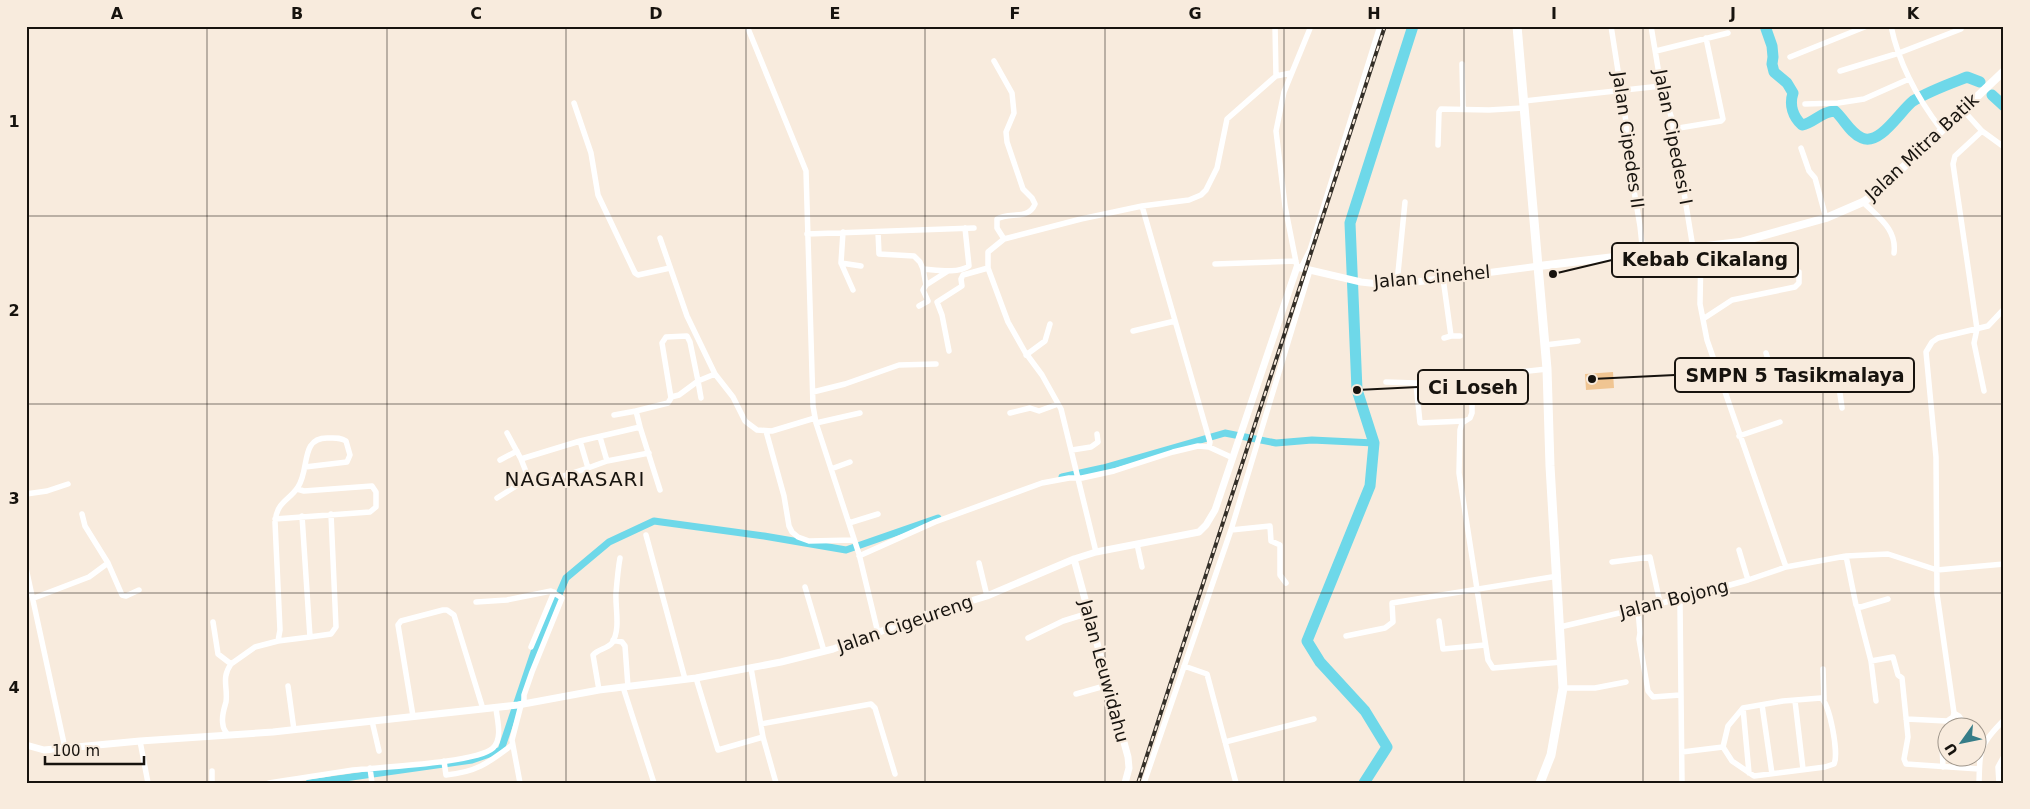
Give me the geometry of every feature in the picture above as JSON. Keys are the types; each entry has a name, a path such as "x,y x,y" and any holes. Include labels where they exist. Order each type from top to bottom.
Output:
{"highway":[{"path":"1517,26 1547,369 1550,466 1558,576 1563,688 1551,755 1540,783"}],"main road":[{"name":"Jalan Mitra Batik","path":"1539,266 1740,242 1826,218 1863,202 1876,193 2004,71"}],"street":[{"path":"747,26 804,164 813,392 816,420 859,555 878,634"},
{"path":"1274,26 1276,76"},
{"path":"1298,266 1285,206 1276,140 1279,107 1311,26"},
{"path":"1142,206 1209,441 1233,458 1298,266 1310,250 1380,26"},
{"name":"Jalan Cipedes II","path":"1611,26 1626,122 1629,161 1643,254"},
{"name":"Jalan Cipedesi I","path":"1651,26 1661,86 1673,129 1697,248 1700,304 1707,340 1786,567"},
{"path":"1790,57 1867,26"},
{"path":"1891,26 1909,80 1921,103 1941,130"},
{"path":"1840,71 1899,53 1961,29"},
{"path":"1656,51 1728,33"},
{"path":"1673,129 1721,121 1723,119 1706,38"},
{"path":"994,61 1012,93 1014,113 1006,132 1007,142 1022,189 1032,198 1034,204 1034,207 1025,214 1006,214 997,219 997,228 1004,239"},
{"path":"1462,64 1463,108"},
{"path":"1096,552 1072,450 1058,404 1042,376 1026,355 1008,322 988,268 988,252 1004,239 1056,225 1142,206 1189,200 1200,195 1206,190 1217,168 1227,119 1276,76 1291,73"},
{"path":"1805,104 1838,104 1864,99 1909,80"},
{"path":"1438,145 1440,110 1463,108 1489,110 1661,86"},
{"path":"574,103 591,153 598,195 635,273 638,275 670,268"},
{"path":"1963,110 1982,131 2004,147"},
{"path":"1982,131 1955,156 1953,164 1977,329 1974,343 1984,391"},
{"path":"1801,148 1814,178 1826,218"},
{"path":"1396,283 1405,202"},
{"path":"1863,202 1891,230 1895,241 1894,253"},
{"path":"923,269 948,271 967,268 969,266 965,228"},
{"path":"807,234 974,228"},
{"path":"843,232 841,263 854,290"},
{"path":"878,232 880,257 914,256 920,262 926,284 924,290 928,301 926,304 919,306"},
{"path":"660,238 687,316 715,374 733,397 745,421 757,430 766,431 860,413"},
{"path":"841,263 861,266"},
{"path":"1215,264 1298,266"},
{"name":"Jalan Cinehel","path":"1298,266 1360,282 1396,283 1539,266"},
{"path":"949,351 942,315 937,302 962,286 961,279 963,275 988,268"},
{"path":"1144,783 1231,530 1310,270"},
{"path":"926,284 948,271"},
{"path":"1703,319 1732,300 1795,287 1798,285 1799,272"},
{"path":"1443,278 1451,336"},
{"path":"1906,719 1947,721 1954,713 1937,594 1936,456 1926,352 1932,342 1938,338 1991,324 2004,309"},
{"path":"1133,331 1175,321"},
{"path":"1026,355 1045,341 1050,324"},
{"path":"614,415 668,403 671,397 662,343 666,337 684,336 690,339 700,398"},
{"path":"1444,338 1460,336"},
{"path":"1545,345 1578,341"},
{"path":"1766,353 1772,373"},
{"path":"813,392 845,384 899,365 936,364"},
{"path":"1386,382 1416,383 1547,369"},
{"path":"1722,386 1772,373 1836,370 1842,408"},
{"path":"671,397 679,395 698,381 715,374"},
{"path":"1416,383 1420,423 1464,420 1470,418 1472,412 1472,378"},
{"path":"1010,414 1030,408 1039,411 1058,404"},
{"path":"636,411 660,490"},
{"path":"1464,420 1460,430 1459,473 1488,660 1493,668 1562,662"},
{"path":"1739,436 1780,422"},
{"path":"521,459 640,427"},
{"path":"766,431 792,532 798,537 809,541 855,542"},
{"path":"507,434 521,459 530,482 535,485 607,461 649,453"},
{"path":"1072,450 1094,446 1098,442 1097,434"},
{"path":"600,437 607,461"},
{"path":"278,641 280,630 275,519 280,506 297,489 305,472 305,467 309,450 314,440 319,438 339,438 346,441 350,455 347,462 305,467"},
{"path":"859,555 935,522 1026,488 1077,476 1116,470 1209,441"},
{"path":"580,442 588,468"},
{"path":"500,460 517,451"},
{"name":"Jalan Cigeureng","path":"26,745 44,750 294,730 496,708 599,690 696,678 751,668 824,651 878,634 928,614 987,596 1074,559 1096,552 1199,532 1215,510 1233,458"},
{"path":"831,469 850,462"},
{"path":"497,498 529,478"},
{"path":"26,494 47,491 68,484"},
{"path":"275,519 372,511 376,507 375,489 372,486 304,491 297,489"},
{"path":"82,514 88,531 108,563 122,595 126,596 138,590"},
{"path":"228,735 223,727 226,701 224,681 227,669 231,664 255,647 278,641 331,634 336,627 331,514"},
{"path":"849,523 878,514"},
{"path":"302,516 310,637"},
{"path":"1231,530 1270,526 1271,541 1280,545 1280,575 1286,583"},
{"path":"646,535 684,679"},
{"path":"1137,544 1142,567"},
{"path":"1739,550 1748,580"},
{"name":"Jalan Bojong","path":"1560,627 1682,598 1748,580 1786,567 1846,556 1888,554 1937,570"},
{"path":"1846,556 1853,597 1858,607 1871,661 1876,701"},
{"path":"1612,562 1650,557 1660,603"},
{"path":"599,690 593,655 597,651 608,647 614,640 620,558"},
{"name":"Jalan Leuwidahu","path":"1074,559 1129,762 1125,783"},
{"path":"34,598 89,577 108,563"},
{"path":"979,563 987,596"},
{"path":"1937,570 2004,564"},
{"path":"26,568 65,748"},
{"path":"1346,636 1385,628 1393,622 1392,603 1558,576"},
{"path":"805,587 824,651"},
{"path":"476,602 507,600 547,591 556,593 562,601 552,618 521,705 512,745 520,783"},
{"path":"531,647 556,593"},
{"path":"1682,598 1680,604 1682,783"},
{"path":"1858,607 1888,599"},
{"path":"1638,609 1639,639 1650,695 1653,697 1680,695"},
{"path":"413,716 398,625 401,621 443,610 450,612 456,622 483,709"},
{"path":"1028,638 1063,621 1089,613"},
{"path":"1439,621 1443,649 1485,646"},
{"path":"213,622 218,654 231,664"},
{"path":"614,640 622,642 625,646 625,687 654,783"},
{"path":"1871,661 1894,658 1897,673 1903,681 1908,737 1904,761 1910,765 1979,769"},
{"path":"1184,666 1207,674 1236,783"},
{"path":"751,668 763,736 776,783"},
{"path":"1823,669 1824,699 1836,747 1837,759 1834,764 1825,767 1754,776 1732,761 1723,747 1728,726 1742,708 1815,698 1824,699"},
{"path":"696,678 718,750 763,736"},
{"path":"1563,688 1595,688 1626,682"},
{"path":"1076,694 1108,685"},
{"path":"288,686 294,730"},
{"path":"1795,701 1803,769"},
{"path":"762,724 871,704 875,708 895,774"},
{"path":"1762,704 1772,774"},
{"path":"269,783 444,762 482,754 494,747 498,736 496,708"},
{"path":"1742,708 1749,773"},
{"path":"1954,713 1959,716"},
{"path":"1225,742 1314,719"},
{"path":"1979,783 1981,747 2004,720"},
{"path":"372,721 380,751"},
{"path":"140,741 148,783"},
{"path":"444,762 447,775 465,772 484,766 512,745"},
{"path":"1682,752 1723,747"},
{"path":"1999,783 1998,767 2004,756"},
{"path":"370,770 372,781"},
{"path":"212,771 212,783"}],"shaded area":[{"path":"1613,372 1614,388 1586,390 1585,374"}],"waterway":[{"path":"1364,783 1387,747 1365,711 1320,662 1307,641 1370,486 1374,443 1357,390 1350,223 1413,26"},
{"path":"1765,26 1772,46 1774,72 1787,83 1793,93 1791,102 1793,110 1796,118 1802,125 1826,113 1835,111 1854,133 1862,138 1869,139 1883,132 1913,101 1926,94 1967,77 1980,82"},
{"path":"1992,95 2004,106"},
{"path":"1062,477 1103,468 1225,433 1276,443 1312,440 1374,443"},
{"path":"309,783 472,760 501,750 534,652 566,578 609,542 654,521 764,536 846,550 938,518"}],"railway":[{"path":"1138,783 1385,26"}],"place":[{"name":"Kebab Cikalang","path":"1553,274"},
{"name":"SMPN 5 Tasikmalaya","path":"1592,379"},
{"name":"Ci Loseh","path":"1357,390"}],"district":[{"name":"NAGARASARI","path":"575,479"}]}
